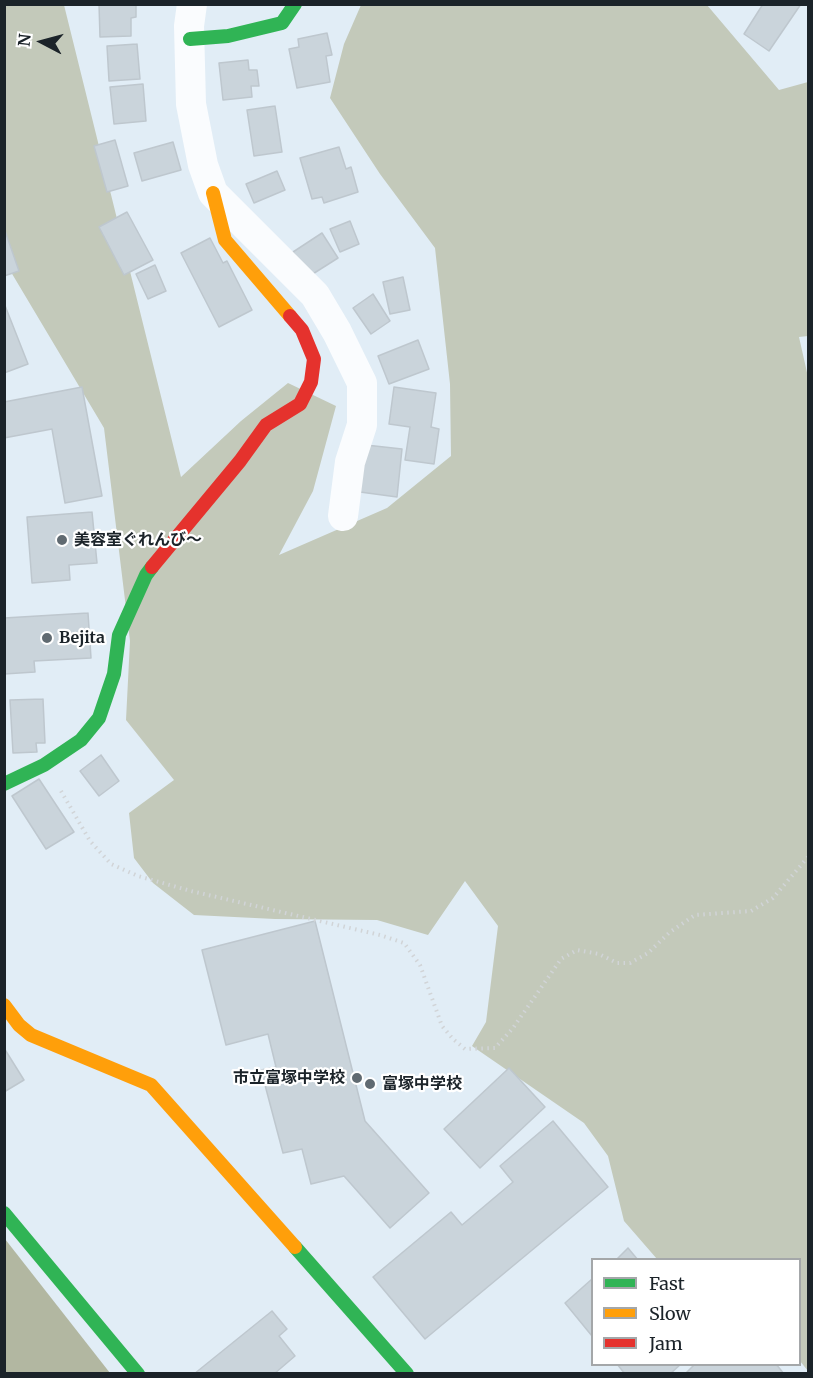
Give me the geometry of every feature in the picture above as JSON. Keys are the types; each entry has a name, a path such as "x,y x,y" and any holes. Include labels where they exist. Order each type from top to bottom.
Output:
{"street":[{"path":"4,784 44,765 81,741 99,718 114,674 119,635 146,575 240,461 266,425 300,404 311,382 314,359 302,330 225,240 203,165 191,104 192,4"},
{"path":"190,39 228,36 282,23 295,4"},
{"path":"213,193 315,296 338,332 362,383 362,425 351,462 343,516"},
{"path":"4,1005 20,1026 31,1035 152,1085 406,1374"},
{"path":"4,1213 138,1374"}],"path":[{"path":"44,765 90,841 111,864 138,876 191,891 380,935 404,943 420,965 442,1026 465,1049 495,1048 513,1028 561,959 577,950 598,954 617,963 630,963 648,953 670,932 695,915 751,911 773,898 808,857"}],"shaded area":[{"path":"5,5 64,5 181,477 241,421 288,383 336,406 313,491 279,555 387,508 451,456 450,384 435,248 380,174 330,98 344,44 361,5 707,5 779,90 808,82 808,336 799,337 808,377 808,1371 801,1362 801,1258 656,1258 624,1221 608,1156 584,1123 472,1046 486,1022 498,926 465,881 428,935 377,920 194,915 153,883 134,858 129,813 174,780 126,720 130,641 104,428 5,262"},
{"path":"5,1239 110,1373 5,1373"}],"building":[{"path":"99,4 136,4 136,17 131,18 131,36 100,37"},
{"path":"763,4 801,4 769,51 744,34"},
{"path":"327,33 332,55 326,56 330,82 297,88 289,49 299,47 298,39"},
{"path":"137,44 140,79 109,81 107,46"},
{"path":"248,60 249,70 257,70 259,86 251,86 252,97 223,100 219,63"},
{"path":"143,84 146,121 114,124 110,87"},
{"path":"275,106 282,152 254,156 247,110"},
{"path":"115,140 128,186 107,192 94,146"},
{"path":"173,142 181,170 142,181 134,153"},
{"path":"339,147 346,169 351,167 358,192 324,203 322,197 312,199 300,158"},
{"path":"277,171 285,190 254,203 246,184"},
{"path":"127,212 153,260 124,275 99,227"},
{"path":"350,221 359,244 340,252 330,229"},
{"path":"4,228 19,271 4,276"},
{"path":"322,233 338,258 308,277 293,252"},
{"path":"210,238 223,263 227,261 252,310 219,327 181,253"},
{"path":"155,265 166,291 148,299 136,274"},
{"path":"403,277 410,310 390,314 383,282"},
{"path":"373,294 390,321 371,334 353,308"},
{"path":"4,303 28,364 4,373"},
{"path":"418,340 429,369 389,384 378,356"},
{"path":"82,387 102,496 65,503 52,429 4,438 4,402"},
{"path":"394,387 436,393 431,427 439,429 434,464 405,460 410,427 389,424"},
{"path":"366,445 402,449 397,497 360,492"},
{"name":"美容室ぐれんび～","path":"92,512 97,563 69,565 70,580 32,583 27,517"},
{"name":"Bejita","path":"88,613 91,658 34,661 35,672 4,674 4,618"},
{"path":"43,699 45,743 36,743 37,752 13,753 10,700"},
{"path":"101,755 119,781 99,796 80,771"},
{"path":"39,779 74,832 46,849 12,796"},
{"path":"315,921 365,1121 429,1193 390,1228 344,1176 311,1184 302,1149 283,1153 261,1070 276,1067 268,1034 226,1045 202,950"},
{"path":"4,1048 24,1080 4,1092"},
{"path":"509,1068 545,1107 480,1168 444,1129"},
{"path":"553,1121 608,1187 425,1339 373,1277 451,1212 462,1225 513,1182 500,1166"},
{"path":"628,1248 636,1258 618,1258"},
{"path":"591,1280 591,1335 565,1303"},
{"path":"272,1311 287,1329 279,1336 295,1356 274,1374 194,1374"},
{"path":"619,1366 679,1366 670,1374 625,1374"},
{"path":"693,1366 778,1366 784,1374 685,1374"}],"traffic: fast":[{"path":"190,39 228,36 282,23 295,4"},
{"path":"4,784 44,765 81,740 99,718 114,674 119,635 146,575 152,567"},
{"path":"4,1213 138,1374"},
{"path":"295,1247 407,1374"}],"traffic: slow":[{"path":"213,193 225,240 290,316"},
{"path":"4,1005 19,1025 31,1035 151,1085 295,1247"}],"traffic: jam":[{"path":"152,567 240,461 266,425 300,404 311,382 314,359 302,330 290,316"}],"place":[{"name":"美容室ぐれんび～","path":"62,540"},
{"name":"Bejita","path":"47,638"},
{"name":"市立富塚中学校","path":"357,1078"},
{"name":"富塚中学校","path":"370,1084"}]}
